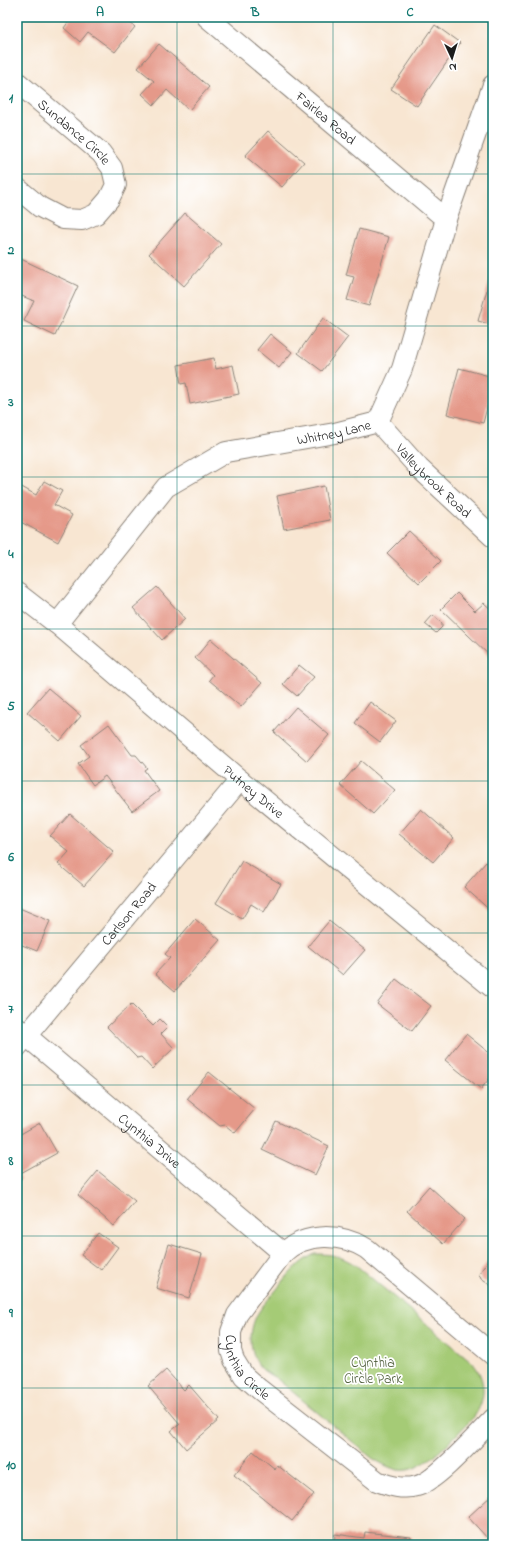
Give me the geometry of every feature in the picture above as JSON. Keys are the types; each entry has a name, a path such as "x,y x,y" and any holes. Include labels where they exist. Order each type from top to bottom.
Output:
{"street":[{"name":"Fairlea Road","path":"207,17 446,220"},
{"name":"Sundance Circle","path":"17,82 101,153 112,168 116,185 109,200 96,214 82,220 63,220 40,207 17,188"},
{"name":"Whitney Lane","path":"56,624 166,486 226,452 335,433 378,422 402,369 446,220 493,85"},
{"name":"Valleybrook Road","path":"378,422 419,468 493,537"},
{"name":"Putney Drive","path":"17,592 240,780 493,988"},
{"name":"Carlson Road","path":"20,1037 240,780"},
{"name":"Cynthia Drive","path":"20,1037 283,1254"},
{"name":"Cynthia Circle","path":"493,1355 367,1249 358,1244 340,1238 321,1237 292,1246 283,1254 237,1314 231,1332 231,1350 239,1369 259,1389 377,1481 393,1487 407,1488 425,1483 437,1474 493,1419"}],"green space":[{"name":"Cynthia Circle Park","path":"315,1254 337,1256 357,1266 472,1362 477,1368 482,1382 483,1396 474,1417 439,1452 418,1466 408,1470 398,1470 372,1458 276,1378 263,1370 254,1358 251,1335 252,1327 258,1313 294,1269"}],"building":[{"path":"72,17 123,17 135,27 115,52 88,32 80,42 64,28"},
{"path":"435,25 460,43 417,106 391,89"},
{"path":"159,44 209,87 189,110 167,90 154,105 142,94 154,81 138,68"},
{"path":"268,131 304,162 282,187 245,156"},
{"path":"185,213 221,244 184,286 149,254"},
{"path":"359,229 389,237 369,306 347,300 354,277 346,275"},
{"path":"21,259 78,286 55,336 24,321 34,301 17,294 17,268"},
{"path":"493,269 493,325 478,321"},
{"path":"323,318 348,337 322,371 298,353"},
{"path":"270,334 292,352 279,368 257,350"},
{"path":"214,358 216,369 233,365 239,394 190,404 186,383 181,384 178,365"},
{"path":"459,368 493,377 493,384 483,423 447,414"},
{"path":"44,481 62,491 54,505 72,515 58,542 17,520 17,486 18,485 36,495"},
{"path":"324,486 330,520 284,529 277,496"},
{"path":"409,531 441,561 419,583 387,553"},
{"path":"157,587 185,619 162,640 133,608"},
{"path":"457,593 475,611 484,603 493,611 493,659 441,609"},
{"path":"433,615 442,623 442,627 436,633 425,624"},
{"path":"211,639 262,683 241,707 209,680 213,675 195,658"},
{"path":"299,665 314,677 297,696 283,684"},
{"path":"48,688 81,716 60,741 27,712"},
{"path":"370,702 396,721 380,742 355,723"},
{"path":"296,707 329,735 307,761 274,732"},
{"path":"109,724 132,755 136,755 147,768 144,770 159,791 132,811 105,776 93,785 78,764 89,756 81,745"},
{"path":"361,761 395,790 373,814 340,785"},
{"path":"421,809 454,838 433,862 399,834"},
{"path":"70,814 114,852 84,886 58,864 69,852 50,836"},
{"path":"242,861 281,884 264,912 251,904 242,919 216,903"},
{"path":"486,862 493,868 493,913 464,887"},
{"path":"17,907 50,921 37,951 17,943"},
{"path":"195,919 220,940 175,991 155,974 170,958 165,954"},
{"path":"329,921 365,950 343,975 308,946"},
{"path":"396,979 431,1006 412,1031 377,1004"},
{"path":"131,1004 153,1026 160,1019 168,1027 161,1034 174,1048 152,1069 141,1057 137,1058 107,1027"},
{"path":"466,1034 493,1056 493,1074 481,1089 445,1060"},
{"path":"209,1072 255,1109 235,1133 225,1125 220,1126 187,1099"},
{"path":"276,1121 329,1146 315,1175 262,1150"},
{"path":"40,1123 57,1153 19,1174 21,1179 17,1182 17,1136"},
{"path":"98,1171 135,1201 114,1226 78,1195"},
{"path":"429,1186 465,1219 443,1244 407,1211"},
{"path":"98,1233 118,1247 101,1270 81,1255"},
{"path":"169,1244 202,1254 189,1298 156,1288"},
{"path":"493,1253 493,1287 481,1279 479,1274"},
{"path":"166,1370 184,1390 189,1385 219,1420 186,1449 171,1431 180,1424 148,1386"},
{"path":"253,1451 275,1469 277,1465 314,1494 292,1521 234,1475"},
{"path":"493,1494 493,1536 489,1540 468,1517"},
{"path":"365,1532 411,1537 410,1545 334,1545 335,1534 364,1538"}]}
